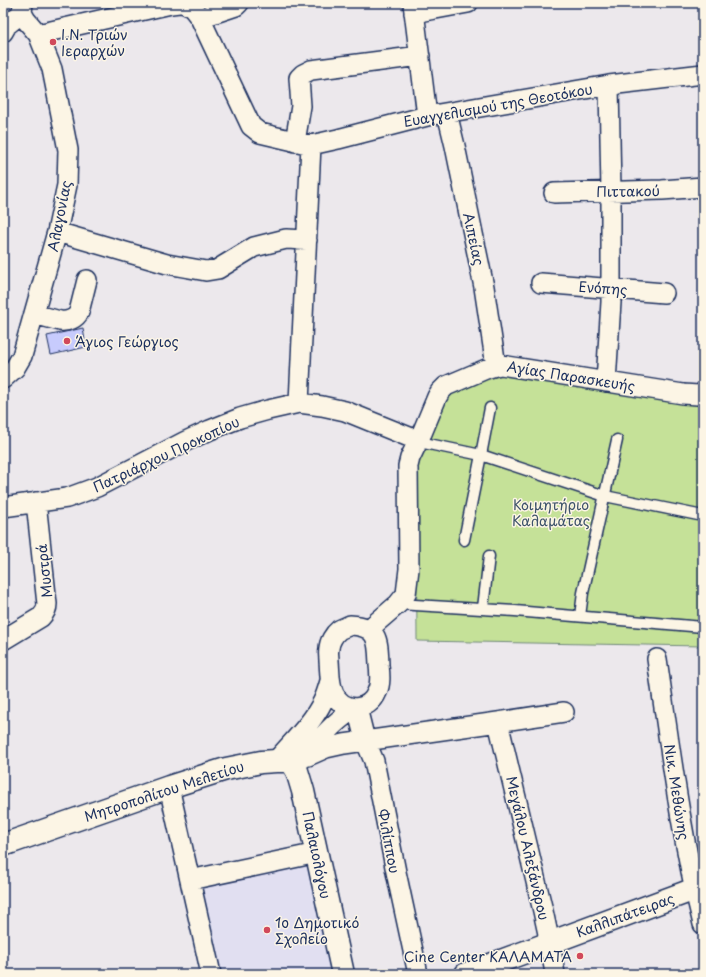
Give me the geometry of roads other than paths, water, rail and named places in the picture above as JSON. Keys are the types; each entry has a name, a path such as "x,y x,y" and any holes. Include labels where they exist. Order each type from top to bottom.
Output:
{"main road":[{"name":"Μητροπολίτου Μελετίου","path":"3,845 169,787 233,767 261,762 290,760"},
{"name":"Παλαιολόγου","path":"290,760 297,771 303,791 343,974"},
{"name":"Καλλιπάτειρας","path":"466,974 699,888"}],"street":[{"name":"Ευαγγελισμού της Θεοτόκου","path":"38,34 164,5 180,3 190,6 200,18 251,126 260,134 303,144 447,112 609,86 703,74"},
{"path":"200,18 236,6 239,3"},
{"path":"427,116 414,8 468,3"},
{"path":"3,32 7,25 23,8"},
{"name":"Αλαγονίας","path":"3,379 15,368 22,356 57,232 67,184 68,150 52,69 38,34 26,20 23,8"},
{"path":"299,403 307,240 299,78 302,74 311,70 420,56"},
{"path":"606,382 611,312 609,86"},
{"name":"Αιπείας","path":"447,112 484,287 496,366"},
{"name":"Πιττακού","path":"554,193 662,190 703,187"},
{"path":"57,232 167,264 206,271 218,269 254,246 286,239 307,240"},
{"path":"34,314 64,321 75,318 79,312 87,280"},
{"name":"Ενόπης","path":"542,283 664,293"},
{"name":"Αγίας Παρασκευής","path":"369,629 398,604 406,594 409,569 408,466 410,458 437,397 443,388 486,369 496,366 508,366 682,394 703,394"},
{"name":"Πατριάρχου Προκοπίου","path":"3,507 67,498 97,487 210,430 240,418 299,403 345,411 419,440"},
{"name":"Μυστρά","path":"3,640 41,618 47,609 36,502"},
{"path":"290,760 349,712 365,706 373,700 378,692 380,682 378,642 374,634 369,629 360,626 350,626 339,630 332,638 329,648 330,681 336,697 342,704 349,708 357,708"},
{"name":"Νικ. Μεθώνης","path":"657,659 684,839 699,888 703,924"},
{"path":"290,760 303,730 322,702 330,681"},
{"name":"Φιλίππου","path":"357,708 365,740 374,761 418,974"},
{"name":"Μητροπολίτου Μελετίου","path":"290,760 326,748 365,740 564,712"},
{"name":"Μεγάλου Αλεξάνδρου","path":"498,722 550,943 555,974"},
{"path":"169,787 211,974"},
{"path":"190,880 316,853"}],"lane":[{"path":"464,540 482,455 490,408"},
{"path":"419,440 424,443 482,455 605,496 703,516"},
{"path":"580,616 583,593 617,440"},
{"path":"483,608 489,556"},
{"path":"398,604 483,608 703,627"}],"place":[{"name":"Ι.Ν. Τριών Ιεραρχών","path":"53,42"},
{"name":"Άγιος Γεώργιος","path":"67,341"},
{"name":"1o Δημοτικό Σχολείο","path":"267,930"},
{"name":"Cine Center ΚΑΛΑΜΑΤΑ","path":"580,956"}],"park label":[{"name":"Κοιμητήριο Καλαμάτας","path":"551,512"}]}
